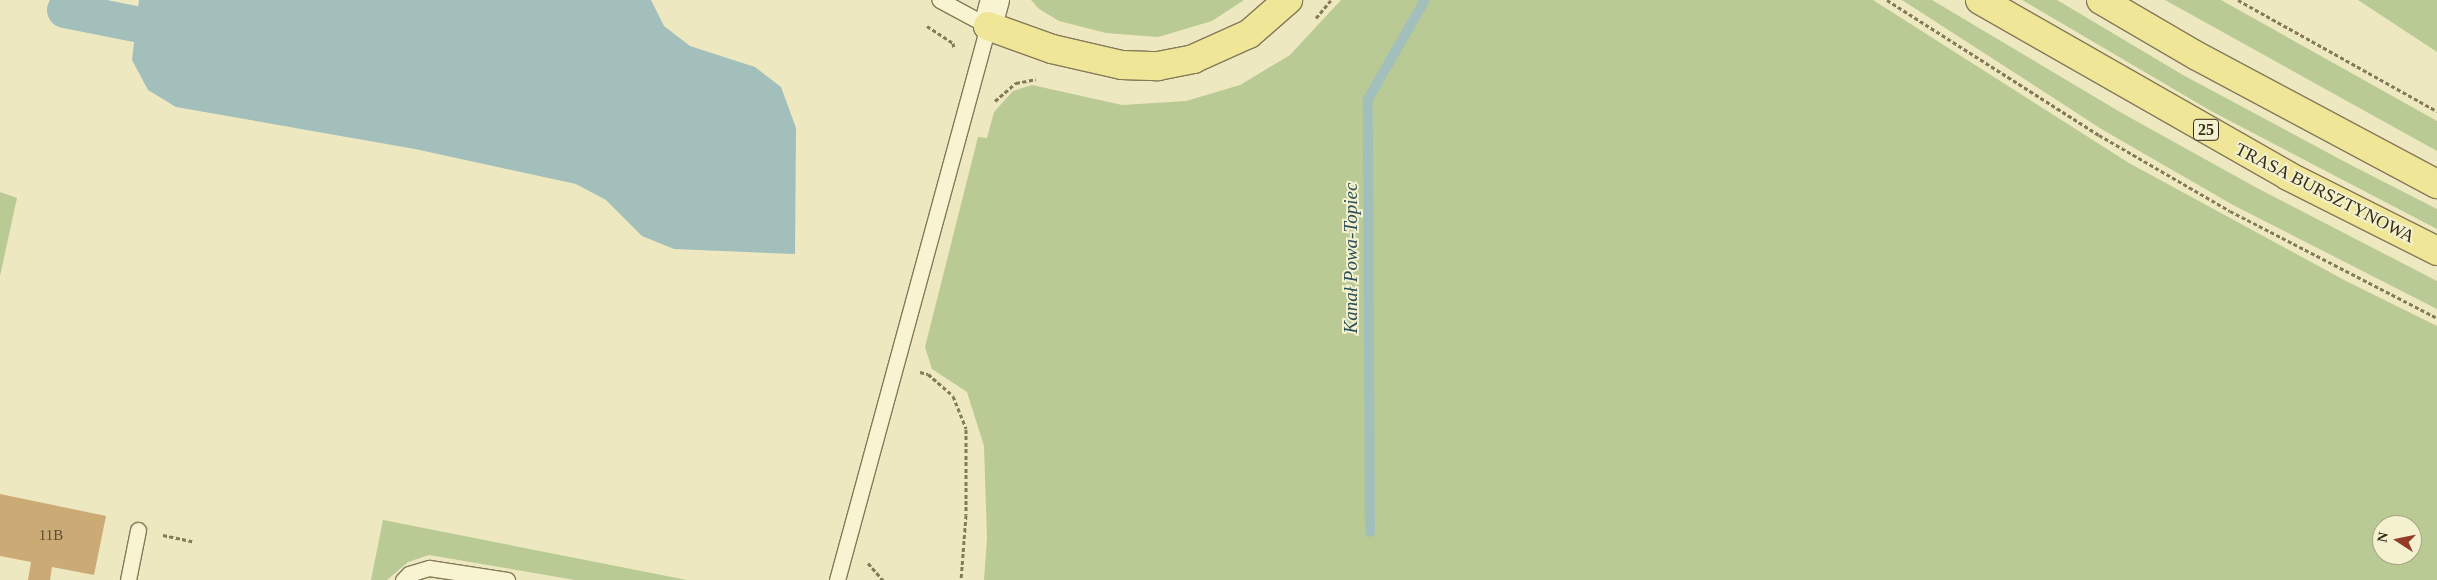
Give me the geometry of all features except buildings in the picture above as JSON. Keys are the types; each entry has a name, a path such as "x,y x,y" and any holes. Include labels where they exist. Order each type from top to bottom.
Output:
{"main road":[{"path":"988,26 1052,49 1122,65 1158,66 1193,59 1249,34 1288,0"},
{"name":"TRASA BURSZTYNOWA","path":"1980,0 2288,176 2437,250"},
{"path":"2101,0 2205,61 2437,184"}],"street":[{"path":"988,26 995,0"}],"lane":[{"path":"837,580 988,26 940,0"},
{"path":"128,580 138,530"},
{"path":"403,580 409,574 429,568 508,580"}],"path":[{"path":"1887,0 2099,135 2230,211 2437,318"},
{"path":"2238,0 2437,111"},
{"path":"895,364 928,374 953,396 966,429 966,515 960,580"}],"green space":[{"path":"1031,0 1244,0 1212,21 1158,37 1106,33 1059,21 1039,9"},
{"path":"1341,0 1873,0 2129,163 2346,281 2437,326 2437,580 984,580 987,538 984,446 967,392 932,369 925,347 978,137 987,138 994,112 1013,91 1032,85 1122,105 1186,101 1240,85 1290,55"},
{"path":"1902,0 1932,0 2120,112 2257,188 2437,281 2437,309 2233,205 2103,130"},
{"path":"2022,0 2057,0 2183,75 2437,209 2437,229 2211,111"},
{"path":"2165,0 2221,0 2437,121 2437,151"},
{"path":"2358,0 2437,0 2437,52"},
{"path":"0,192 17,198 0,276"},
{"path":"383,520 687,580 575,580 429,555 408,562 387,580 371,580"}],"water":[{"path":"139,0 651,0 664,26 690,46 755,67 781,87 796,128 795,254 674,249 642,236 606,200 576,184 415,149 176,107 148,90 132,60"}],"waterway":[{"name":"Kanał Powa-Topiec","path":"1370,532 1368,99 1425,0"},
{"path":"65,10 135,24"}]}
